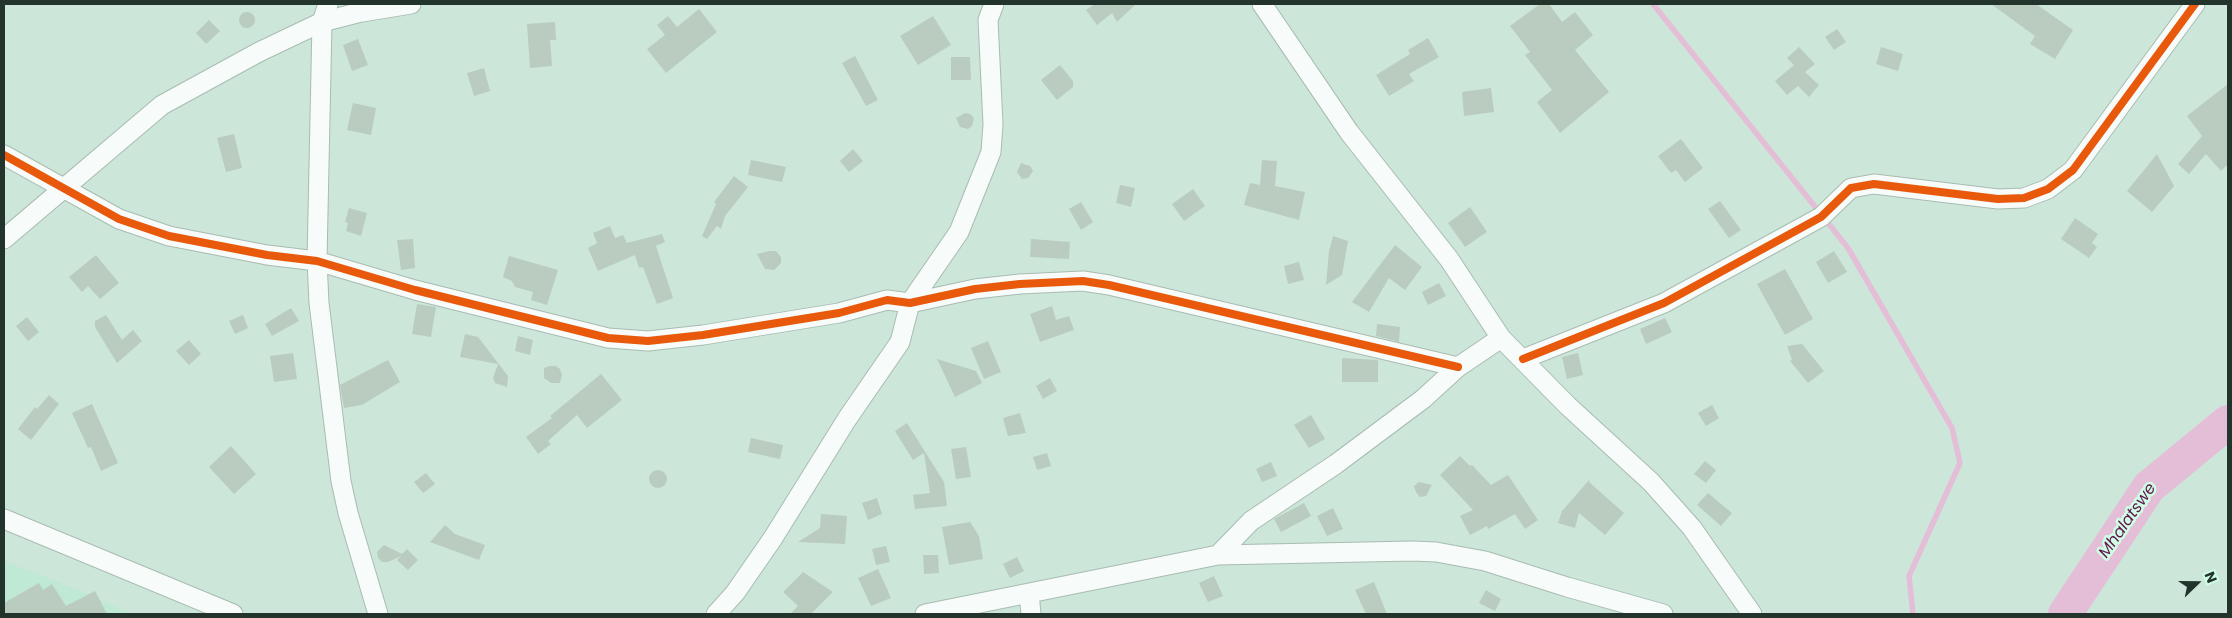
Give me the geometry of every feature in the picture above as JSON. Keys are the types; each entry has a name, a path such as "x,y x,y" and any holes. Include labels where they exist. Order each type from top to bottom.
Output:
{"street":[{"path":"328,4 322,22 317,262 318,303 341,481 348,513 378,614"},
{"path":"4,239 162,105 259,52 322,22 368,8 411,4"},
{"path":"716,614 735,593 773,538 847,419 900,342 910,302 959,232 990,152 993,115 988,20 994,4"},
{"path":"1262,4 1349,132 1449,259 1501,338 1568,406 1652,482 1692,528 1752,614"},
{"path":"1523,359 1664,303 1821,217 1851,188 1874,184 1998,199 2024,198 2048,189 2073,170 2195,4"},
{"path":"4,155 119,219 169,236 267,255 317,262 415,290 608,338 648,341 703,335 839,313 887,300 910,302 975,289 1020,284 1083,281 1109,285 1458,366"},
{"path":"1218,555 1251,521 1352,452 1423,399 1458,366 1501,338"},
{"path":"4,519 233,614"},
{"path":"925,614 1218,555 1370,551 1436,552 1485,560 1567,587 1663,614"},
{"path":"1029,593 1031,614"}],"shaded area":[{"path":"4,561 79,590 131,614 4,614"}],"building":[{"path":"1095,4 1136,4 1117,22 1112,13 1097,25 1086,10"},
{"path":"1540,4 1549,4 1562,22 1575,12 1593,35 1575,50 1609,92 1560,133 1537,102 1552,90 1525,55 1530,52 1510,26"},
{"path":"1991,4 2036,4 2073,30 2055,59 2030,44 2035,36"},
{"path":"699,9 717,32 666,73 647,49 665,35 657,25 668,16 677,27"},
{"path":"244,12 250,12 255,17 253,26 244,28 239,23 239,17"},
{"path":"933,16 951,45 918,65 900,36"},
{"path":"209,20 220,31 206,44 196,33"},
{"path":"555,22 556,40 550,40 552,66 530,68 527,24"},
{"path":"1837,29 1846,42 1834,50 1825,37"},
{"path":"1428,38 1439,57 1409,74 1414,81 1389,96 1376,75 1410,54 1408,50"},
{"path":"358,39 368,65 352,71 343,45"},
{"path":"1799,47 1815,64 1805,72 1819,85 1809,97 1798,86 1787,95 1775,81 1794,65 1787,58"},
{"path":"1881,47 1903,54 1898,71 1876,64"},
{"path":"855,56 878,100 866,106 842,63"},
{"path":"951,57 970,57 971,80 951,80"},
{"path":"1060,65 1073,81 1073,87 1057,100 1041,80"},
{"path":"484,68 490,91 474,96 467,73"},
{"path":"2228,84 2228,164 2221,171 2206,154 2189,174 2178,164 2202,136 2187,116"},
{"path":"1491,88 1494,112 1464,116 1462,92"},
{"path":"353,103 376,108 371,135 347,130"},
{"path":"965,113 970,114 974,118 972,126 968,129 960,127 956,118"},
{"path":"234,134 242,168 226,172 217,138"},
{"path":"1681,139 1703,168 1685,182 1676,170 1671,173 1658,156"},
{"path":"853,149 863,161 849,172 840,161"},
{"path":"2157,154 2174,186 2152,212 2127,191"},
{"path":"751,160 786,167 782,182 748,175"},
{"path":"1262,160 1277,161 1275,186 1305,192 1299,220 1244,205 1250,183 1260,185"},
{"path":"1021,163 1030,166 1033,171 1028,178 1022,179 1017,172"},
{"path":"734,176 748,187 725,216 721,229 717,226 707,239 702,236 716,204 714,202"},
{"path":"1120,185 1135,188 1131,207 1116,203"},
{"path":"1193,189 1205,206 1184,221 1172,204"},
{"path":"1720,201 1741,230 1729,238 1708,209"},
{"path":"1081,202 1093,222 1081,230 1069,209"},
{"path":"1470,207 1487,232 1465,247 1448,223"},
{"path":"349,208 367,213 361,236 346,231 348,223 345,222"},
{"path":"2075,218 2098,234 2092,243 2097,247 2089,258 2061,239"},
{"path":"610,226 615,238 623,235 627,243 662,234 665,242 656,246 673,298 657,304 643,267 639,268 635,255 598,271 588,248 597,243 593,233"},
{"path":"1333,236 1348,241 1342,275 1326,285 1329,251"},
{"path":"413,239 415,268 401,270 397,240"},
{"path":"1031,239 1070,242 1069,259 1030,257"},
{"path":"1395,245 1422,267 1405,290 1389,278 1369,312 1352,302"},
{"path":"776,251 781,257 781,263 774,270 765,269 757,254"},
{"path":"1834,251 1847,272 1828,283 1816,262"},
{"path":"96,255 119,283 100,299 88,286 82,292 69,277"},
{"path":"509,256 558,270 547,305 531,300 533,292 515,287 512,281 503,277"},
{"path":"1299,262 1304,280 1288,284 1284,266"},
{"path":"1785,269 1813,319 1785,335 1757,284"},
{"path":"1439,283 1446,296 1428,305 1422,292"},
{"path":"417,304 436,307 431,337 412,334"},
{"path":"1052,306 1056,320 1069,316 1074,330 1040,342 1030,314"},
{"path":"291,308 299,321 272,336 265,324"},
{"path":"106,315 122,340 133,330 142,341 117,363 95,327 95,321"},
{"path":"243,315 248,328 235,334 229,321"},
{"path":"27,317 39,332 28,341 16,326"},
{"path":"1665,318 1672,332 1646,344 1640,329"},
{"path":"1377,324 1400,327 1399,342 1376,336"},
{"path":"465,334 478,337 508,376 507,387 495,383 493,378 498,364 460,357"},
{"path":"518,336 533,340 530,355 515,351"},
{"path":"189,340 201,354 189,365 176,351"},
{"path":"988,341 1001,372 984,379 971,348"},
{"path":"1802,344 1824,371 1808,383 1790,361 1792,360 1787,346"},
{"path":"293,353 297,379 274,382 270,356"},
{"path":"1578,353 1583,375 1567,379 1562,357"},
{"path":"1342,358 1378,360 1378,382 1342,382"},
{"path":"937,359 976,371 982,383 955,397"},
{"path":"388,360 400,382 362,405 344,408 340,385"},
{"path":"556,366 560,369 562,375 560,383 551,383 544,378 544,368"},
{"path":"601,374 622,400 587,428 577,415 548,441 551,444 538,454 526,437 552,418 550,416"},
{"path":"1050,378 1057,391 1043,399 1036,386"},
{"path":"49,395 59,404 31,440 18,429 35,407 37,409"},
{"path":"92,404 118,463 101,471 91,447 88,448 72,413"},
{"path":"1712,405 1719,418 1706,426 1698,413"},
{"path":"1020,413 1026,433 1008,436 1003,418"},
{"path":"1311,415 1325,439 1309,448 1294,425"},
{"path":"907,423 944,482 947,506 915,509 913,495 930,493 924,453 913,460 895,431"},
{"path":"751,438 783,445 780,459 748,452"},
{"path":"231,446 256,474 234,494 209,467"},
{"path":"966,447 971,477 956,479 951,449"},
{"path":"1047,453 1051,466 1037,470 1033,457"},
{"path":"1460,456 1470,466 1472,465 1491,485 1508,475 1538,520 1525,529 1515,514 1488,529 1487,526 1470,535 1460,516 1473,510 1440,475"},
{"path":"1705,461 1716,470 1706,483 1694,474"},
{"path":"1271,462 1277,476 1262,482 1256,469"},
{"path":"658,470 664,473 667,479 664,485 658,488 652,485 649,479 652,473"},
{"path":"426,473 435,484 423,493 414,482"},
{"path":"1590,479 1589,482 1624,513 1605,535 1579,513 1575,528 1558,523 1562,511"},
{"path":"1419,482 1432,485 1426,496 1420,497 1416,492 1414,486"},
{"path":"1708,493 1732,513 1721,526 1697,505"},
{"path":"877,498 882,514 868,520 862,503"},
{"path":"1304,503 1311,516 1281,532 1274,519"},
{"path":"1333,508 1343,529 1327,536 1317,516"},
{"path":"821,514 847,516 845,544 798,542 820,528"},
{"path":"970,522 979,536 983,559 949,565 942,527"},
{"path":"445,525 455,534 485,545 479,560 430,542"},
{"path":"384,545 402,554 407,549 418,560 408,570 397,560 401,556 388,562 382,562 378,558 377,552"},
{"path":"886,546 890,562 876,565 872,549"},
{"path":"923,555 938,555 939,573 924,574"},
{"path":"1017,557 1024,571 1010,578 1003,564"},
{"path":"878,569 891,598 871,606 858,578"},
{"path":"803,572 833,592 811,614 790,614 798,606 783,592"},
{"path":"1214,576 1223,596 1208,602 1199,583"},
{"path":"1374,582 1387,614 1366,614 1355,590"},
{"path":"39,583 43,590 52,584 66,606 95,591 107,614 4,614 4,603"},
{"path":"1486,590 1501,599 1495,611 1479,603"}],"waterway":[{"path":"1653,4 1848,248 1952,428 1960,463 1909,576 1913,614"},
{"name":"Mhalatswe","path":"2065,614 2149,487 2228,422"}],"cycle path":[{"path":"1523,359 1664,303 1821,217 1851,188 1874,184 1998,199 2024,198 2048,189 2073,170 2195,4"},
{"path":"4,155 119,219 169,236 267,255 317,261 415,290 608,338 648,341 703,335 839,313 887,300 910,303 975,289 1020,284 1083,281 1109,285 1458,367"}]}
